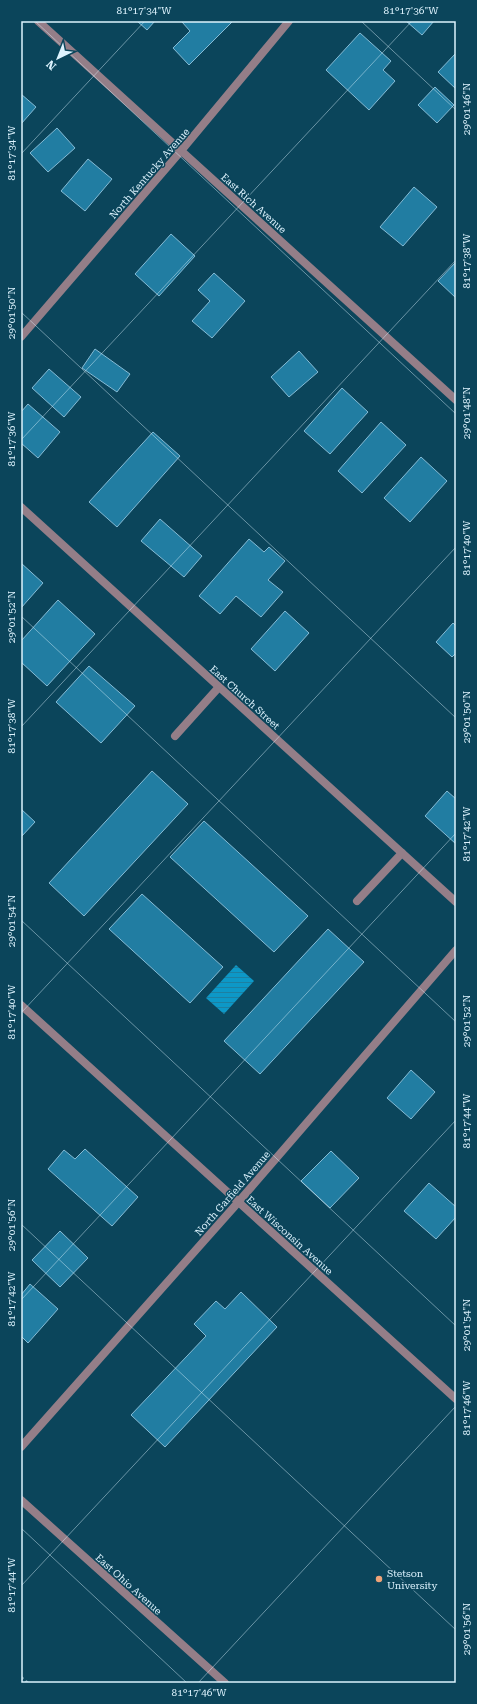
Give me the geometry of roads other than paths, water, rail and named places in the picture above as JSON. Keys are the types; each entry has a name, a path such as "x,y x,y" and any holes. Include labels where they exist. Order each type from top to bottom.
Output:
{"street":[{"name":"East Rich Avenue","path":"38,21 456,400"},
{"name":"North Kentucky Avenue","path":"21,337 181,151 289,21"},
{"name":"East Church Street","path":"21,507 456,902"},
{"path":"175,736 219,687"},
{"path":"357,901 402,853"},
{"name":"North Garfield Avenue","path":"21,1447 238,1202 456,950"},
{"name":"East Wisconsin Avenue","path":"21,1005 456,1399"},
{"name":"East Ohio Avenue","path":"21,1500 225,1683"}],"water":[{"path":"236,965 254,981 224,1014 206,998"}],"place":[{"name":"Stetson University","path":"379,1579"}]}
